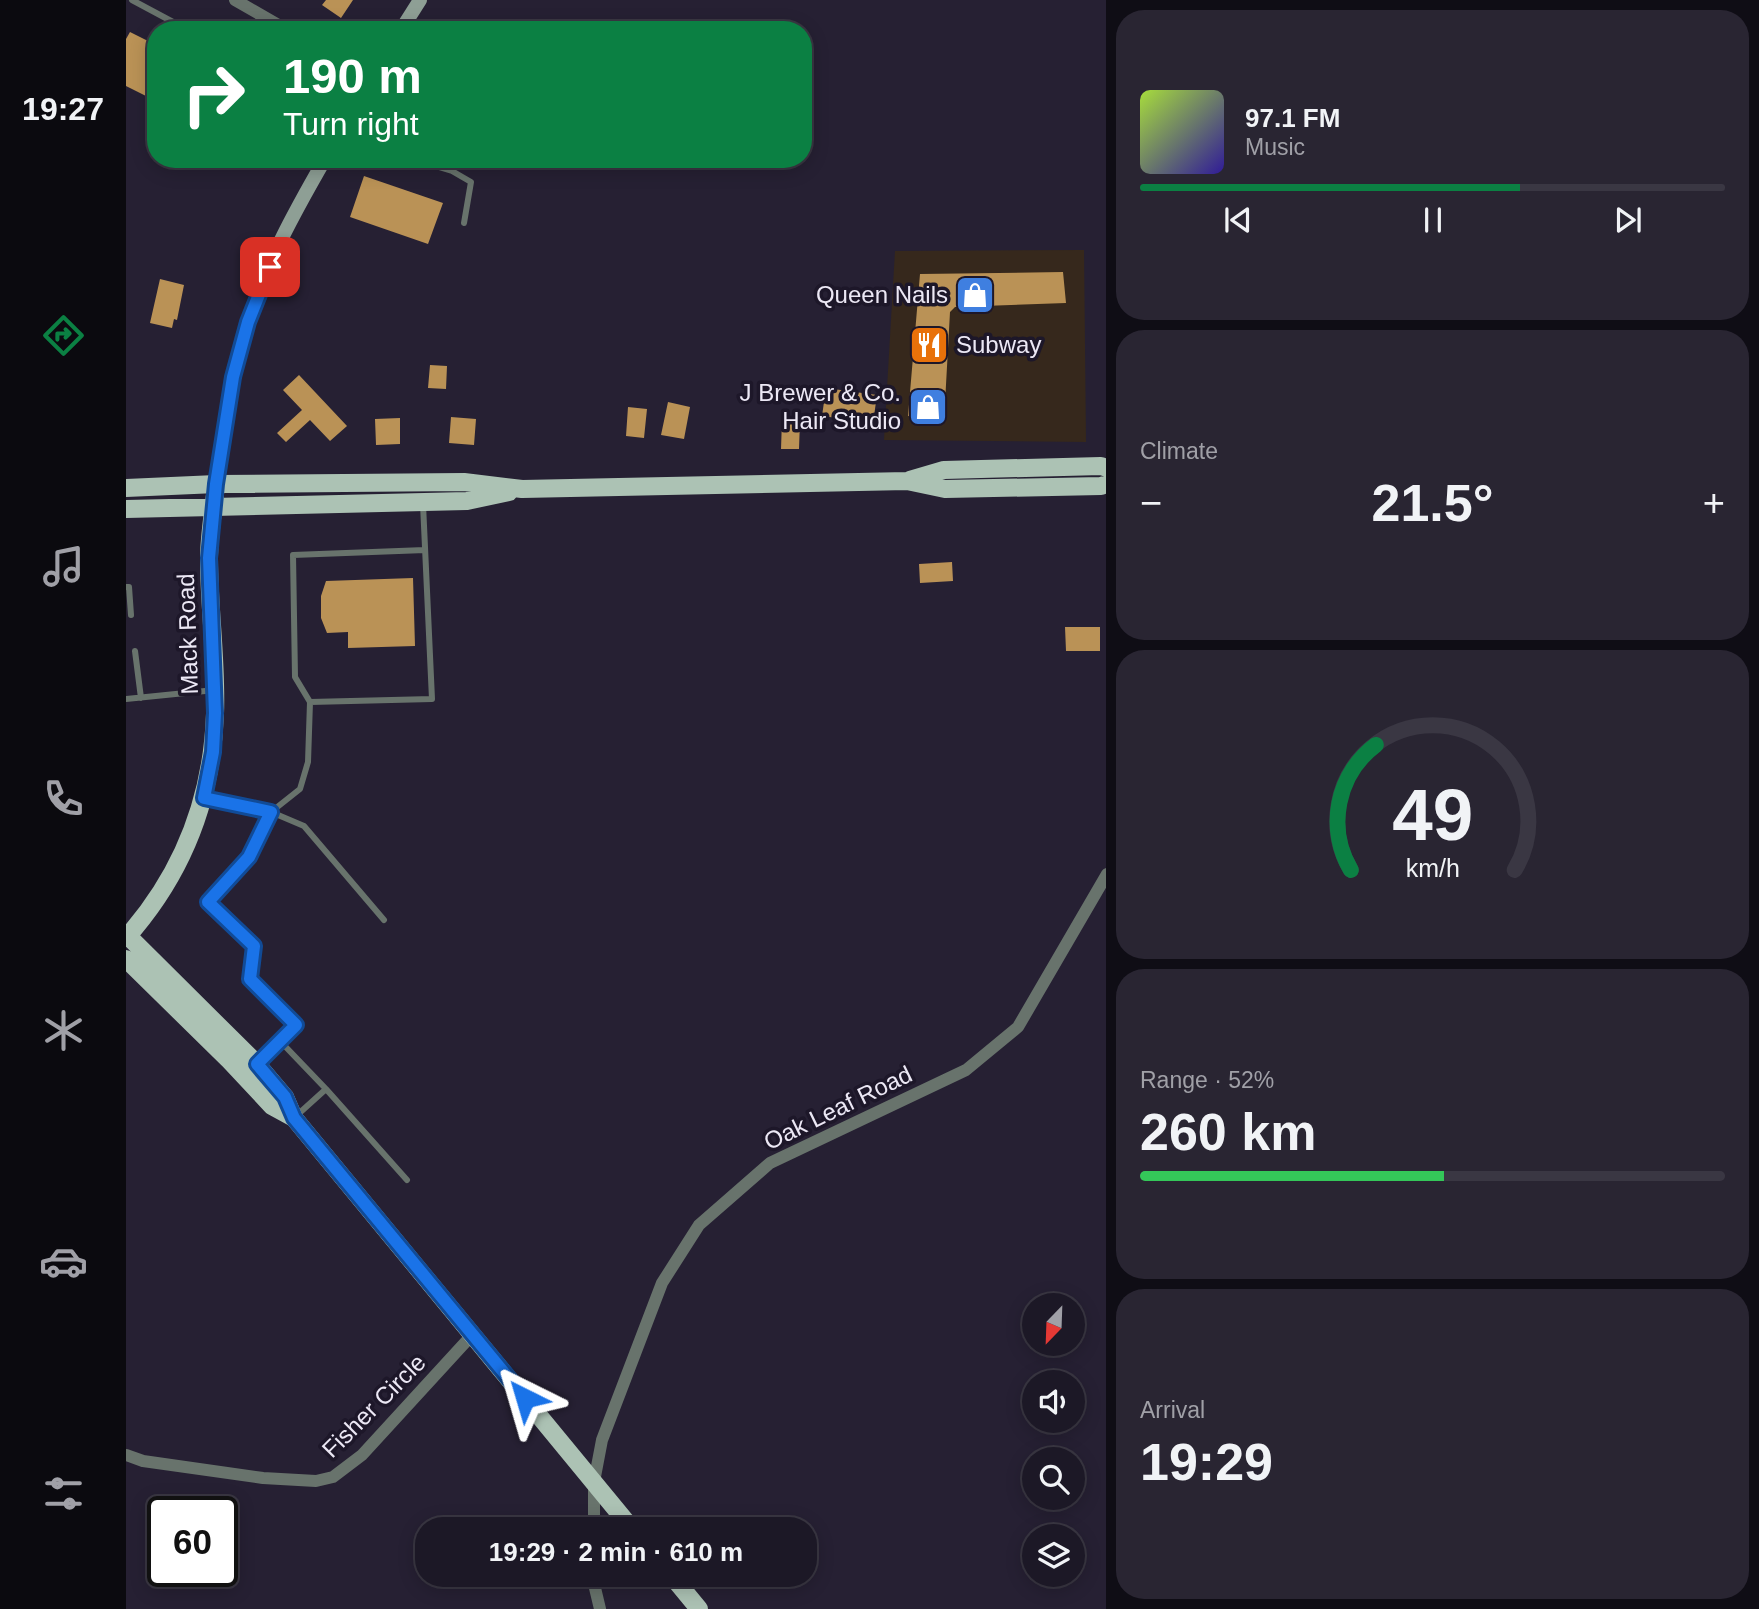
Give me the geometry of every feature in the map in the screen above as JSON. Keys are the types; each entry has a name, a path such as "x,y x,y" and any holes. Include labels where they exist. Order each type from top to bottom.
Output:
{"main road":[{"path":"407,21 420,0"},
{"name":"Mack Road","path":"127,936 172,876 190,838 204,798 213,752 215,690 209,558 216,484 233,377 248,322 298,207 320,168"},
{"path":"907,481 944,470 1106,468"},
{"path":"126,488 216,484 464,482 522,489 907,481 945,489 1106,484"},
{"path":"126,509 467,501 522,489"},
{"path":"127,936 257,1064 285,1097 294,1118 622,1517"},
{"path":"126,959 222,1052 272,1106 294,1118"},
{"path":"681,1587 699,1609"}],"street":[{"path":"235,0 254,5 272,21"},
{"name":"Oak Leaf Road","path":"594,1517 594,1482 602,1440 662,1283 699,1225 770,1163 966,1070 1018,1027 1106,874"},
{"name":"Fisher Circle","path":"126,1455 143,1461 263,1478 316,1480 333,1477 362,1455 472,1335"},
{"path":"595,1587 600,1609"}],"lane":[{"path":"132,0 171,21"},
{"path":"442,168 471,182 464,223"},
{"path":"310,702 432,699 423,502"},
{"path":"257,1064 296,1025 250,979 254,946 208,902 249,857 271,812 300,789 308,762 310,702 295,677 293,555 425,550"},
{"path":"126,587 129,587 131,615"},
{"path":"135,652 141,698"},
{"path":"126,699 215,690"},
{"path":"204,798 271,812 304,826 384,920"},
{"path":"281,1042 407,1180"},
{"path":"294,1118 326,1089"}],"shaded area":[{"path":"1084,250 1086,442 884,440 895,251"}],"building":[{"path":"326,0 353,0 341,18 322,5"},
{"path":"130,32 147,40 147,96 126,86 126,39"},
{"path":"364,176 443,203 428,244 350,217"},
{"path":"1063,272 1066,303 955,307 950,312 944,421 908,416 920,274"},
{"path":"160,279 184,285 177,320 174,319 172,328 150,323"},
{"path":"430,365 447,366 446,389 428,388"},
{"path":"299,375 347,426 330,441 310,420 286,442 277,433 302,410 283,390"},
{"path":"826,388 877,395 874,416 860,414 860,421 822,416"},
{"path":"668,402 690,407 684,439 661,435"},
{"path":"628,407 647,409 644,438 626,436"},
{"path":"451,417 476,419 474,445 449,443"},
{"path":"400,418 400,444 376,445 375,419"},
{"path":"782,420 800,421 799,449 781,449"},
{"path":"952,562 953,581 920,583 919,564"},
{"path":"413,578 415,646 348,648 348,632 327,633 321,618 321,596 326,581"},
{"path":"1065,627 1100,627 1100,651 1066,651"}],"place":[{"name":"Queen Nails","path":"975,295"},
{"name":"Subway","path":"929,345"},
{"name":"J Brewer & Co. Hair Studio","path":"928,407"}],"route":[{"path":"270,267 248,322 233,377 216,484 209,558 215,713 213,752 204,798 271,812 249,857 208,902 254,946 250,979 296,1025 257,1064 285,1097 294,1118 525,1398"}]}
